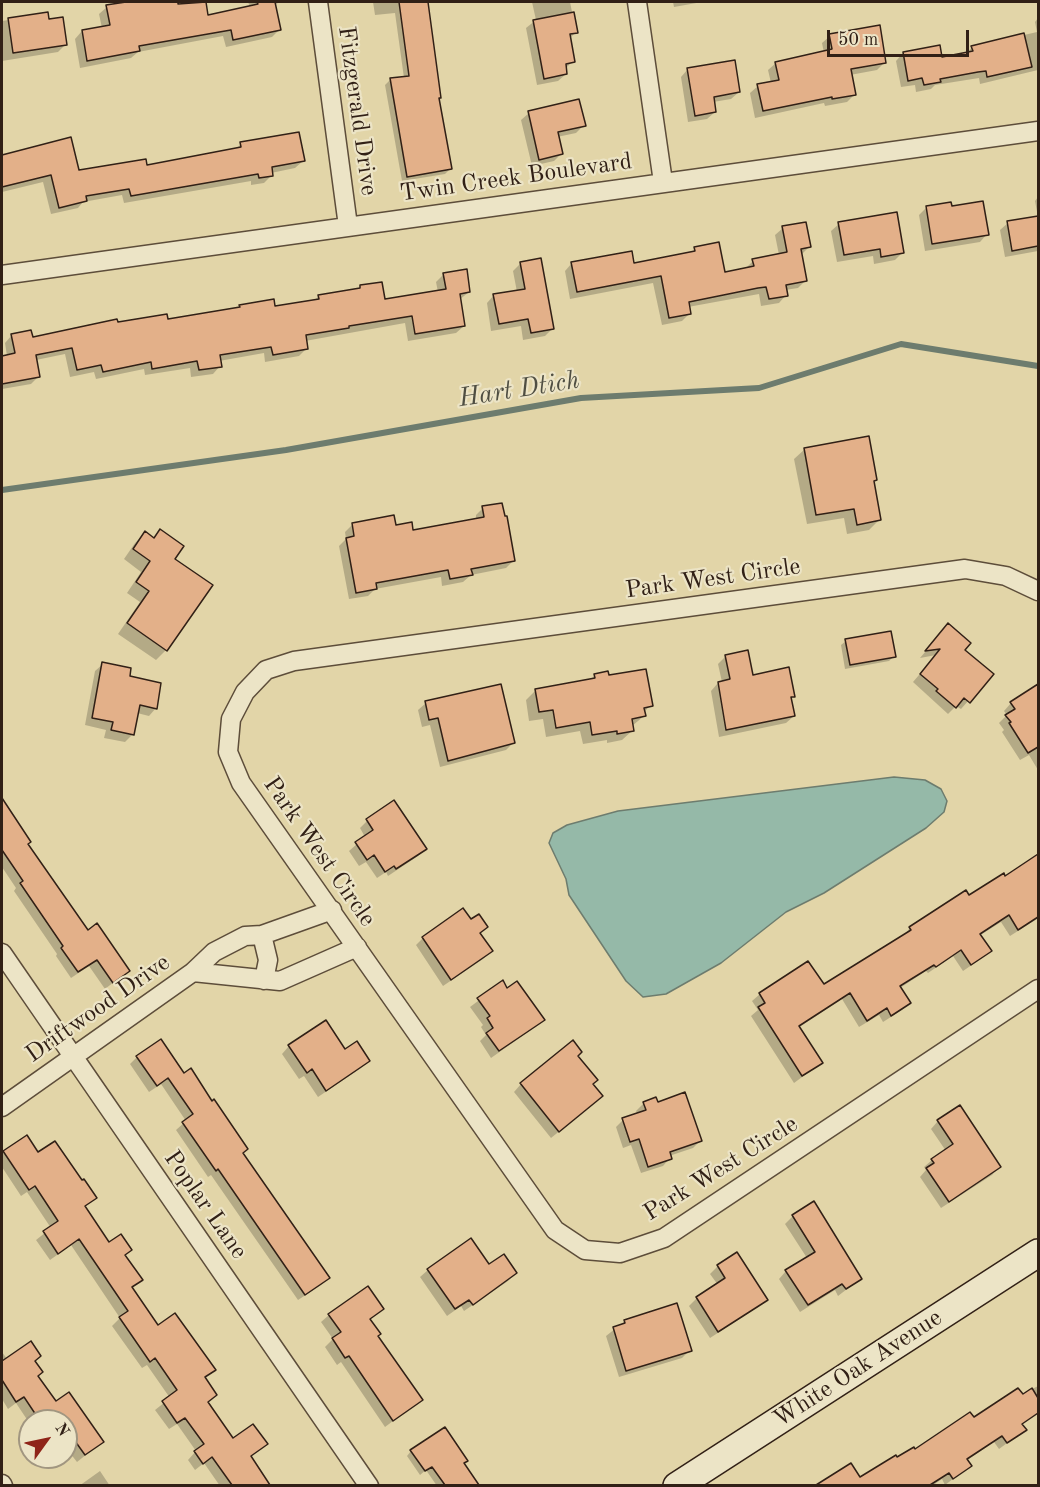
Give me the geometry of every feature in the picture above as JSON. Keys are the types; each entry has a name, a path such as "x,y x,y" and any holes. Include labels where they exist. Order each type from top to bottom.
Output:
{"street":[{"name":"Fitzgerald Drive","path":"318,2 348,226"},
{"path":"637,2 663,182"},
{"name":"Twin Creek Boulevard","path":"2,275 1038,131"},
{"name":"Park West Circle","path":"1038,591 1006,576 965,569 306,659 266,670 245,692 231,719 228,752 240,783 332,910 555,1230 585,1250 620,1253 664,1238 1038,989"},
{"name":"Driftwood Drive","path":"2,1107 193,972 214,951 245,936 262,935 332,910"},
{"path":"262,935 268,960 264,980"},
{"name":"Driftwood Drive","path":"193,972 280,981 357,947"},
{"name":"Poplar Lane","path":"2,953 369,1485"},
{"name":"White Oak Avenue","path":"677,1485 1038,1253"}],"shaded area":[{"path":"894,777 925,780 941,789 947,801 944,812 926,828 824,893 786,912 721,963 666,994 643,997 626,981 569,895 566,879 549,843 553,833 567,825 618,811"}],"building":[{"path":"126,2 178,2 178,4 206,2 208,15 258,4 257,2 275,2 281,30 233,40 231,30 139,46 140,51 87,61 82,30 110,25 106,5"},
{"path":"399,2 428,2 441,98 439,98 452,169 407,177 390,78 409,76"},
{"path":"48,12 49,19 63,17 67,45 13,53 8,18"},
{"path":"574,12 578,33 570,34 575,62 566,64 567,74 544,79 533,20"},
{"path":"880,25 886,63 851,69 856,95 832,99 832,97 763,111 757,84 779,80 775,62 832,49 829,34"},
{"path":"1024,33 1032,67 987,77 986,71 978,72 940,79 941,82 924,85 922,78 908,81 903,52 940,45 942,57 973,51 971,46"},
{"path":"735,60 740,92 714,97 716,112 695,116 687,68"},
{"path":"579,99 586,126 558,132 563,154 539,160 528,111"},
{"path":"299,132 305,161 272,167 273,176 259,178 258,174 131,196 129,189 86,196 87,201 59,208 51,175 2,187 2,155 71,137 79,170 146,159 147,165 241,147 240,142"},
{"path":"983,201 989,235 932,244 926,206 951,202 952,206"},
{"path":"897,212 904,253 881,257 880,249 844,255 838,222"},
{"path":"1038,216 1038,246 1012,251 1007,221"},
{"path":"806,222 811,247 801,249 807,281 786,285 788,296 769,299 766,287 758,288 689,302 691,314 669,318 661,276 577,292 571,262 632,251 634,263 695,251 694,247 719,242 725,272 754,266 752,259 787,252 782,226"},
{"path":"541,258 554,329 531,333 528,319 499,324 493,294 525,289 520,262"},
{"path":"467,269 470,292 460,294 465,326 415,334 412,316 349,326 349,328 306,335 308,349 273,355 271,347 220,355 222,367 199,370 197,361 152,369 151,362 103,372 101,365 77,370 72,348 36,355 40,377 2,384 2,356 15,353 11,334 31,330 33,337 117,319 118,322 167,314 168,319 274,299 275,306 319,299 318,295 382,282 385,299 446,289 443,273"},
{"path":"869,436 881,520 857,525 854,509 816,515 804,448"},
{"path":"502,503 505,516 507,516 515,561 471,569 473,575 450,579 448,570 376,583 377,589 356,593 346,538 354,536 352,523 394,515 396,525 412,522 413,530 484,517 482,506"},
{"path":"160,529 184,546 175,559 213,585 167,651 127,623 149,591 136,582 150,561 133,549 145,531 154,538"},
{"path":"948,623 971,643 965,650 994,674 970,703 964,698 956,708 920,674 940,649 925,651"},
{"path":"891,631 896,657 850,665 845,639"},
{"path":"748,650 753,675 789,667 795,697 791,697 795,716 726,730 718,682 730,679 725,655"},
{"path":"102,662 131,668 130,676 161,683 157,709 140,705 134,735 111,730 113,722 92,718"},
{"path":"646,669 653,706 644,708 646,716 632,719 634,731 592,735 590,722 556,728 553,710 539,712 535,689 595,678 594,674 608,671 609,675"},
{"path":"501,684 515,743 448,761 438,718 429,720 425,701"},
{"path":"1038,684 1038,747 1028,753 1005,715 1015,709 1010,702"},
{"path":"2,798 31,842 28,844 88,930 97,923 130,971 113,983 97,960 78,972 20,883 23,881 2,850"},
{"path":"394,800 427,849 396,869 394,866 385,872 374,855 367,860 355,842 373,830 366,819"},
{"path":"1038,854 1038,917 1018,930 1009,915 980,934 992,951 971,965 961,950 936,967 934,965 900,986 911,1003 891,1016 887,1008 867,1021 850,993 799,1026 823,1063 802,1076 758,1007 765,1003 759,993 808,961 824,984 911,930 909,927 966,890 969,895 1004,873 1005,876"},
{"path":"463,908 471,919 479,914 488,927 480,933 493,951 451,980 422,937"},
{"path":"503,980 507,988 517,981 545,1020 499,1051 486,1033 493,1028 487,1018 490,1016 477,998"},
{"path":"326,1020 345,1049 357,1041 370,1061 326,1091 312,1069 307,1073 288,1045"},
{"path":"161,1039 184,1073 191,1068 212,1101 214,1099 248,1149 243,1153 330,1278 305,1295 218,1169 216,1171 182,1122 193,1114 168,1078 157,1086 136,1056"},
{"path":"573,1040 582,1052 578,1056 598,1080 593,1084 603,1096 559,1132 520,1083"},
{"path":"685,1092 702,1141 670,1152 672,1159 648,1167 639,1139 630,1142 622,1118 646,1110 643,1102 656,1097 658,1102"},
{"path":"960,1105 1001,1167 949,1202 926,1168 934,1163 931,1159 953,1144 937,1120"},
{"path":"27,1135 38,1152 55,1141 97,1198 85,1206 109,1242 121,1234 132,1250 125,1255 143,1280 132,1287 158,1325 175,1313 216,1370 205,1377 217,1395 208,1402 233,1438 253,1424 268,1444 251,1456 270,1485 232,1485 212,1457 203,1464 194,1451 204,1444 185,1418 177,1423 162,1401 177,1390 155,1358 150,1362 119,1317 128,1311 79,1239 58,1254 43,1231 58,1221 35,1186 29,1190 3,1151"},
{"path":"814,1201 862,1279 846,1289 842,1284 808,1305 785,1270 815,1252 792,1215"},
{"path":"471,1238 489,1264 504,1254 517,1273 473,1305 469,1300 455,1309 427,1269"},
{"path":"737,1252 768,1300 718,1332 696,1297 725,1278 717,1265"},
{"path":"368,1286 384,1309 370,1319 381,1334 378,1336 423,1400 393,1421 349,1356 345,1358 332,1338 341,1332 328,1314"},
{"path":"677,1303 692,1351 626,1371 613,1327 625,1323 624,1320"},
{"path":"31,1341 41,1356 35,1361 43,1372 38,1376 56,1401 69,1392 104,1442 85,1455 78,1445 78,1409 32,1409 24,1397 16,1402 2,1380 2,1361"},
{"path":"1018,1388 1023,1394 1032,1388 1038,1398 1038,1413 1022,1424 1027,1430 1007,1443 1002,1436 967,1459 972,1466 953,1479 949,1473 930,1485 816,1485 851,1463 860,1477 896,1455 897,1457 914,1447 915,1449 970,1412 974,1417"},
{"path":"445,1427 468,1461 464,1463 479,1485 445,1485 432,1467 425,1471 410,1450"}],"waterway":[{"name":"Hart Dtich","path":"2,490 286,450 581,398 759,388 901,344 1038,366"}]}
